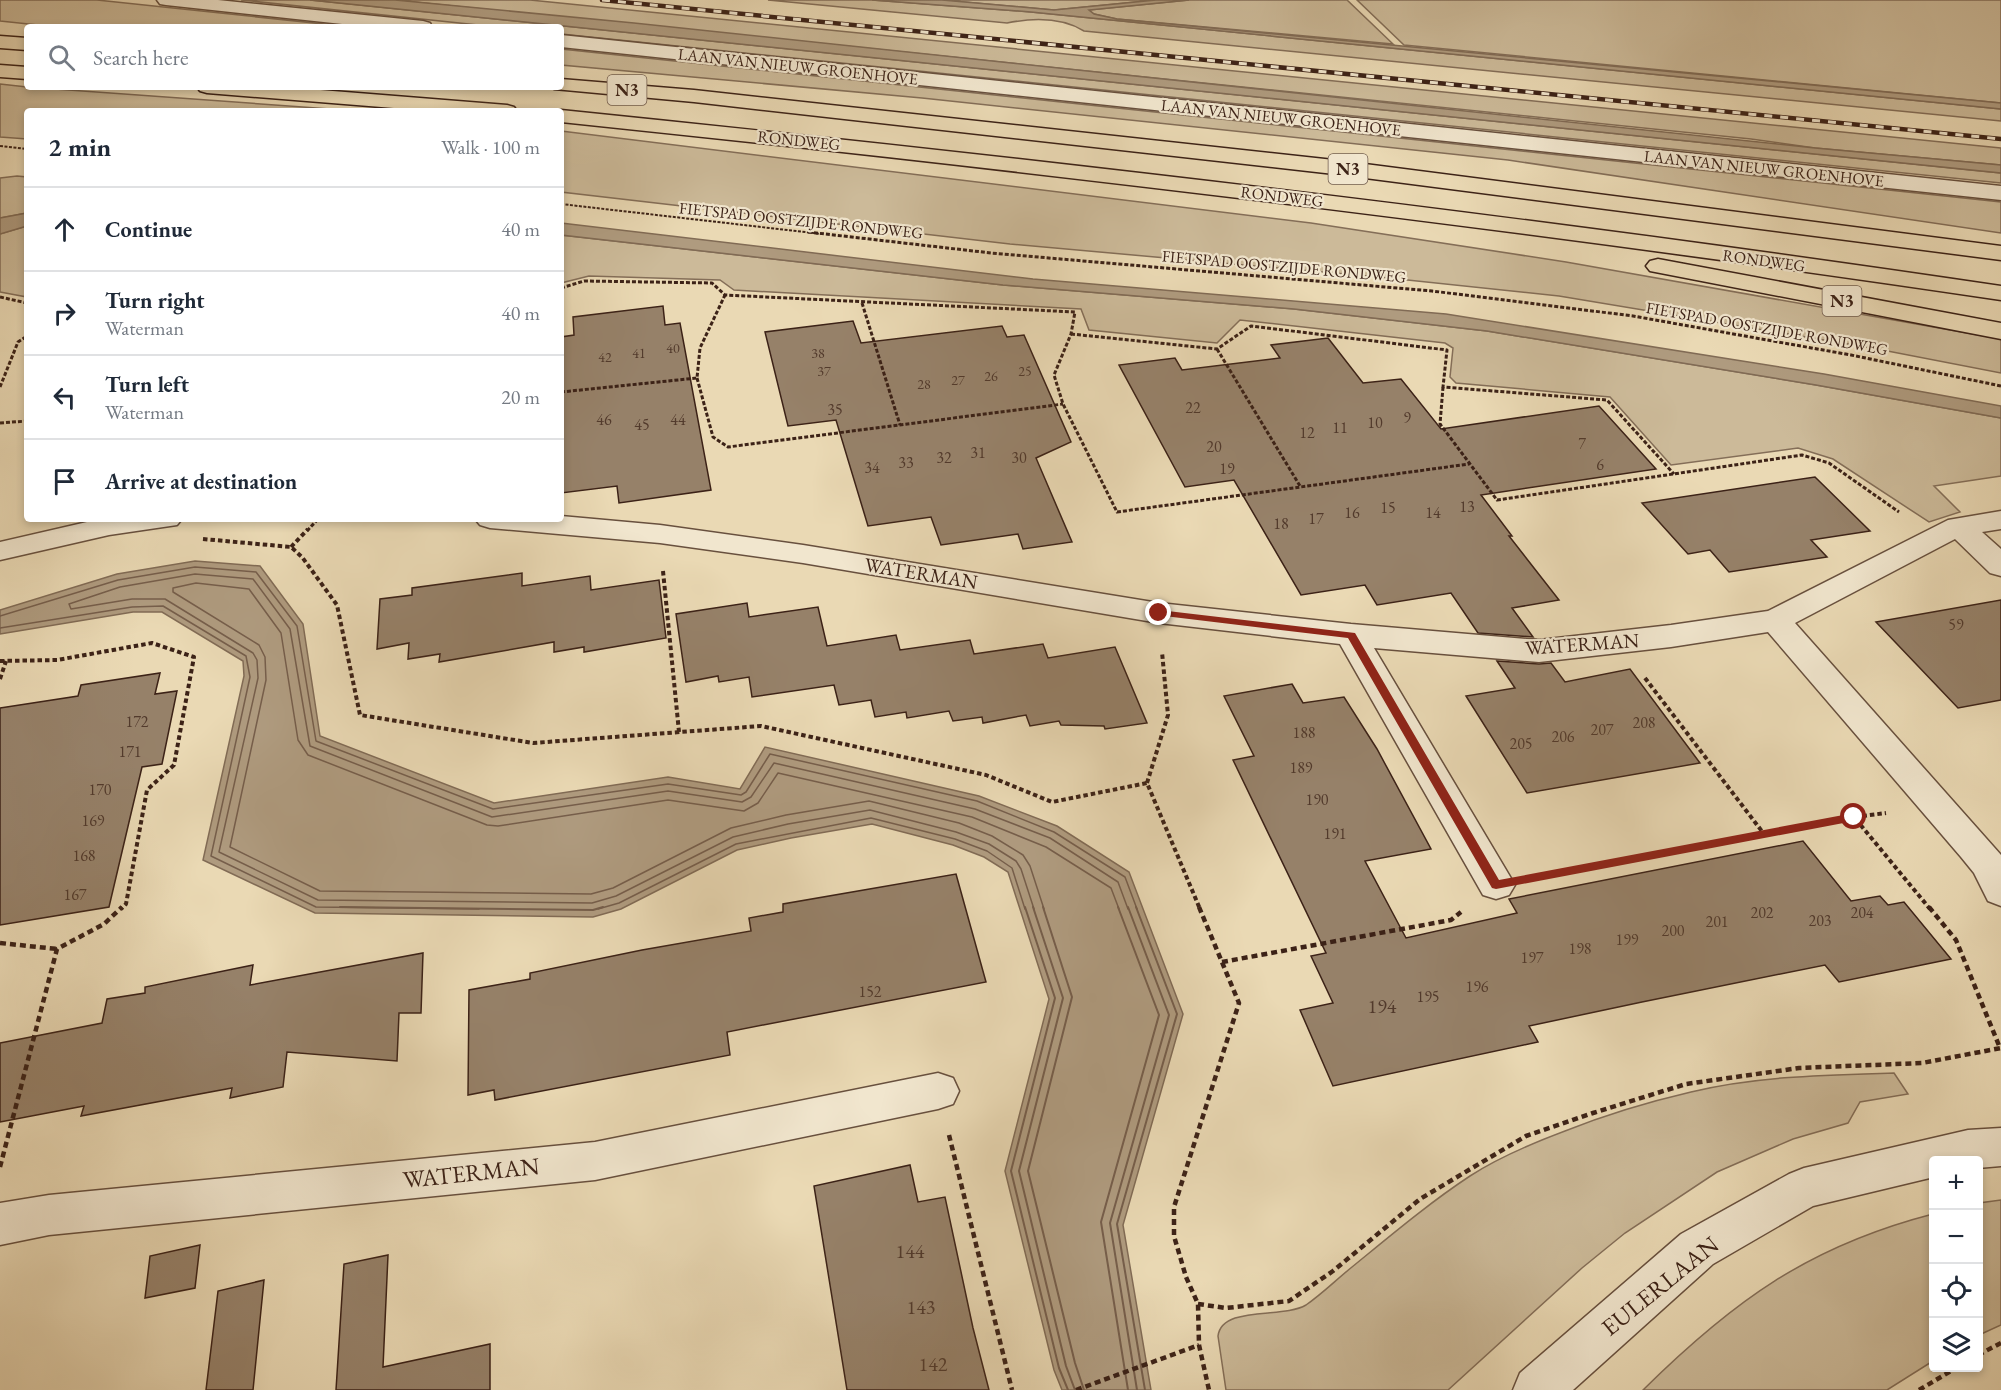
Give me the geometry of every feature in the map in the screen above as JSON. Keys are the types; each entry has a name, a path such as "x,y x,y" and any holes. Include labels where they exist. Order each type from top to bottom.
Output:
{"highway":[{"path":"0,42 24,44"},
{"path":"0,71 24,73"},
{"name":"RONDWEG","path":"564,85 705,97 1334,167 2001,253"},
{"path":"244,90 470,108"},
{"name":"RONDWEG","path":"564,116 926,153 1373,206 2001,293"},
{"name":"N3","path":"1373,206 1683,271 2001,331"}],"street":[{"path":"166,0 394,24"},
{"name":"LAAN VAN NIEUW GROENHOVE","path":"564,41 2001,193"},
{"name":"WATERMAN","path":"524,522 660,534 803,554 1159,613 1352,635 1539,651 1671,636 1775,620 1947,532 2001,520"},
{"path":"0,551 109,526 142,522"},
{"path":"1947,532 2001,566"},
{"path":"1775,620 1974,847 1988,865 2001,891"},
{"path":"1352,635 1496,885"},
{"name":"WATERMAN","path":"0,1224 49,1215 595,1161 938,1091"},
{"name":"EULERLAAN","path":"1537,1390 1697,1249 1804,1188 1968,1149 2001,1147"}],"path":[{"path":"0,146 24,149"},
{"name":"FIETSPAD OOSTZIJDE RONDWEG","path":"564,204 979,252 1432,291 1610,313 1851,355 2001,386"},
{"path":"564,287 584,281 712,283 725,295 1075,312 1071,334 1054,375 1063,404 1117,512 1469,464"},
{"path":"725,295 700,348 697,378 713,436 728,447 1063,404"},
{"path":"0,297 24,302"},
{"path":"862,303 900,425"},
{"path":"1071,334 1217,349 1251,326 1447,350 1440,424 1497,500 1802,455 1829,463 1947,532"},
{"path":"0,387 18,342 24,338"},
{"path":"1217,349 1300,486"},
{"path":"564,392 697,378"},
{"path":"1443,387 1607,400 1674,474"},
{"path":"0,423 24,421"},
{"path":"291,547 315,522"},
{"path":"660,534 679,732"},
{"path":"201,539 211,538 291,547 302,557 337,604 360,715 533,742 761,726 986,775 1052,802 1147,783"},
{"path":"1159,613 1167,715 1147,783 1239,1003 1174,1207 1174,1236 1186,1277 1198,1304 1199,1345 1209,1390"},
{"path":"1671,636 1634,664 1764,834"},
{"path":"0,661 57,660 152,643 194,657 174,765 147,790 126,904 104,924 57,949 0,943"},
{"path":"0,679 6,661"},
{"path":"1198,1304 1226,1308 1289,1301 1332,1270 1420,1199 1526,1136 1593,1113 1686,1084 1799,1068 1922,1063 2000,1048 1956,940 1854,817 1496,885 1451,920 1222,962"},
{"path":"0,1167 57,949"},
{"path":"938,1091 1011,1390"},
{"path":"1983,1352 2001,1343"},
{"path":"1076,1390 1199,1345"},
{"path":"1920,1390 1949,1372"}],"shaded area":[{"path":"0,0 97,0 324,24 28,24 0,21"},
{"path":"241,0 310,0 545,24 469,24"},
{"path":"395,0 530,0 2001,148 2001,165 1815,148 1751,139"},
{"path":"768,0 872,0 1031,12 2001,109 2001,121 1084,31 1066,23 1046,20 1007,23"},
{"path":"942,0 1156,0 1054,10"},
{"path":"1189,0 1347,0 1393,44 1117,19 1094,14 1089,10"},
{"path":"1357,0 2001,0 2001,103 1404,45"},
{"path":"564,26 2001,173 2001,183 564,34"},
{"path":"564,49 2001,202 2001,233 1508,160 922,98 564,65"},
{"path":"0,84 24,87 24,90 68,90 317,108 24,108 24,139 0,137"},
{"path":"564,131 1311,223 1566,262 2001,339 2001,373 1872,348 1559,296 1379,277 1010,244 564,192"},
{"path":"24,177 24,214 0,218 0,178"},
{"path":"24,227 24,296 0,292 0,234"},
{"path":"564,235 1003,285 1294,309 1487,331 2001,418 2001,476 1934,486 1960,512 1929,522 1833,459 1798,448 1671,465 1610,397 1456,383 1450,377 1453,348 1445,343 1240,320 1217,343 1089,330 1081,309 734,290 720,280 589,276 564,282"},
{"path":"1894,1073 1908,1094 1860,1102 1848,1123 1793,1139 1717,1172 1625,1233 1582,1268 1448,1390 1226,1390 1218,1336 1222,1326 1242,1316 1296,1309 1306,1305 1440,1197 1481,1169 1516,1151 1611,1114 1691,1092 1792,1077"},
{"path":"2001,1200 2001,1325 1983,1333 1983,1210 1983,1202"},
{"path":"1929,1215 1929,1364 1887,1390 1643,1390 1709,1329 1775,1281 1810,1260 1848,1242"}],"water":[{"path":"310,0 395,0 634,23 1815,148 2001,165 2001,173 564,26 564,24 545,24"},
{"path":"872,0 942,0 1054,10 1156,0 1189,0 1089,10 1094,14 1117,19 2001,103 2001,109 1031,12"},
{"path":"24,214 24,227 0,234 0,218"},
{"path":"564,223 1033,279 1446,314 1824,374 2001,406 2001,418 1487,331 1294,309 1003,285 564,235"},
{"path":"195,561 260,566 303,624 320,736 494,803 668,777 740,789 765,747 979,796 1057,826 1129,872 1183,1014 1123,1225 1151,1390 1062,1390 1054,1370 1005,1171 1049,999 1008,872 984,857 953,845 872,824 737,850 621,909 593,917 315,913 203,860 244,676 243,661 162,612 133,612 0,634 0,610 117,574"}],"building":[{"path":"663,306 665,325 680,323 711,490 619,503 617,486 564,493 564,337 574,335 573,317"},
{"path":"853,321 861,343 1002,326 1007,337 1024,335 1071,442 1036,458 1072,542 1023,549 1018,534 941,545 931,517 868,526 836,420 788,426 765,332"},
{"path":"1328,338 1363,383 1401,379 1441,429 1599,406 1656,469 1481,495 1512,536 1509,536 1559,600 1512,608 1533,637 1478,633 1451,593 1377,605 1365,585 1301,595 1234,480 1185,487 1119,365 1175,358 1182,370 1280,358 1271,345"},
{"path":"1815,477 1870,531 1811,540 1827,557 1729,572 1710,550 1688,554 1642,503"},
{"path":"522,573 522,586 590,576 591,590 659,580 666,638 584,652 584,647 554,652 554,642 439,662 440,654 408,659 409,643 377,649 380,599 412,595 412,588"},
{"path":"2001,600 2001,700 1958,708 1876,622"},
{"path":"747,603 749,617 818,607 827,646 896,635 900,650 970,640 974,654 1043,644 1048,658 1115,647 1147,723 1105,729 1104,726 1061,725 1059,721 1030,726 1026,715 983,723 982,717 953,721 949,711 907,718 906,712 875,717 871,700 839,705 834,685 752,697 749,677 719,682 718,676 686,682 676,614"},
{"path":"1497,661 1551,663 1565,682 1630,669 1700,763 1527,793 1466,696 1515,688"},
{"path":"160,673 155,694 177,691 162,764 142,767 109,907 0,925 0,708 78,696 81,685"},
{"path":"1292,684 1303,703 1344,697 1377,749 1431,849 1365,861 1406,938 1517,913 1509,899 1803,841 1851,901 1880,896 1888,905 1904,902 1951,959 1839,982 1825,965 1642,1002 1529,1026 1538,1042 1333,1086 1300,1010 1333,1003 1311,956 1326,953 1233,760 1254,756 1224,696"},
{"path":"956,874 986,982 727,1032 730,1055 495,1100 494,1090 468,1095 469,990 530,979 530,973 751,931 749,918 783,912 783,904"},
{"path":"423,953 421,1013 399,1013 397,1061 287,1052 283,1087 230,1098 232,1088 81,1116 84,1106 0,1122 0,1043 102,1023 107,999 145,993 145,987 253,965 250,985"},
{"path":"910,1165 918,1202 945,1197 973,1328 989,1390 847,1390 814,1186"},
{"path":"200,1245 195,1288 145,1298 150,1256"},
{"path":"388,1255 383,1367 490,1344 490,1390 336,1390 344,1264"},
{"path":"264,1280 253,1390 206,1390 218,1291"}],"railway":[{"path":"602,0 2001,139"}],"route":[{"path":"1159,613 1352,635 1496,885 1854,817"}]}
